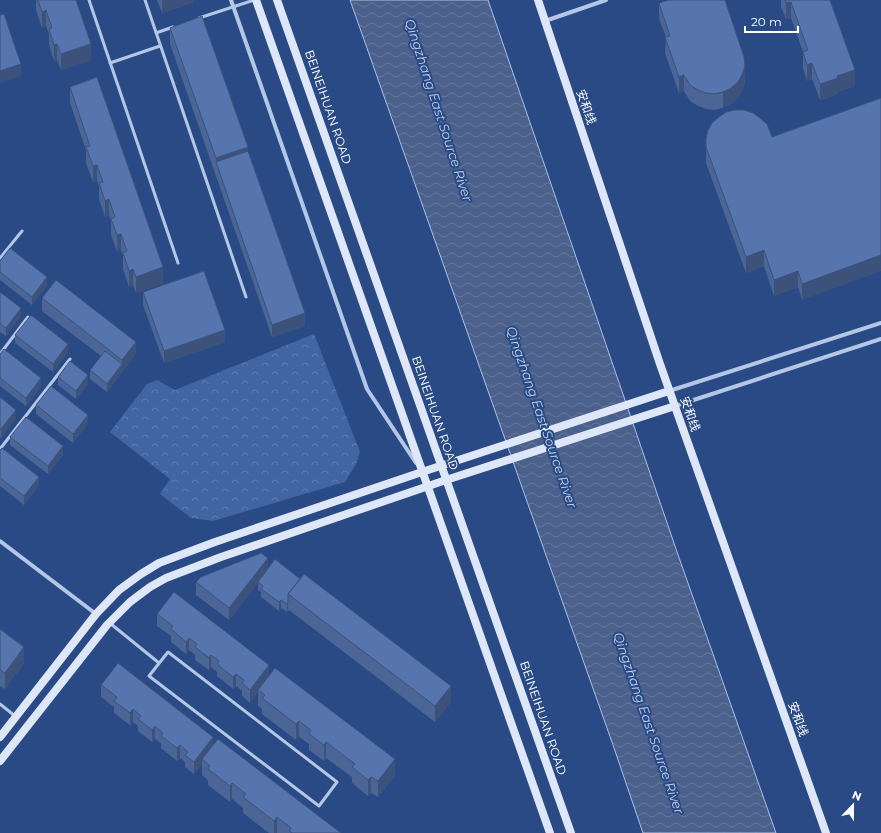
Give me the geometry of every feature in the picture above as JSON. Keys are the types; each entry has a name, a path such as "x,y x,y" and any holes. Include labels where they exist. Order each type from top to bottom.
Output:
{"main road":[{"path":"255,0 550,833"},
{"name":"BEINEIHUAN ROAD","path":"277,0 571,833"},
{"name":"安和线","path":"538,0 669,391 826,833"},
{"path":"0,737 96,614 119,590 159,563 216,542 422,472 669,391"},
{"path":"0,761 110,623 130,602 150,587 166,578 221,557 446,480 675,406"}],"street":[{"path":"231,0 367,389 422,472"},
{"path":"545,21 606,0"},
{"path":"669,391 881,322"},
{"path":"675,406 881,339"},
{"path":"0,541 96,614"}],"lane":[{"path":"89,0 178,262"},
{"path":"144,0 246,297"},
{"path":"198,19 255,0"},
{"path":"156,33 177,26"},
{"path":"110,63 160,46"},
{"path":"0,258 22,231"},
{"path":"0,354 28,317"},
{"path":"0,450 70,359"},
{"path":"110,623 159,663"},
{"path":"168,652 337,782 319,806 149,676 159,663 168,652"},
{"path":"0,704 16,717"}],"green space":[{"path":"314,334 360,452 356,464 345,482 213,521 191,518 160,494 170,479 110,432 147,384 157,380 175,390"}],"water":[{"name":"Qingzhang East Source River","path":"350,0 488,0 676,549 776,833 643,833"}],"building":[{"path":"38,0 76,0 91,44 61,54 57,44 54,45 49,29 52,28 46,10 42,12"},
{"path":"669,0 725,0 744,57 745,66 738,82 731,88 714,94 706,93 690,85 684,75 679,77 665,37 670,36 659,3"},
{"path":"785,0 830,0 855,70 820,84 812,63 807,65 803,52 808,50 791,2 786,3"},
{"path":"4,14 21,64 0,71 0,15"},
{"path":"202,16 248,147 216,158 170,28"},
{"path":"97,77 163,267 136,277 133,269 129,271 123,253 127,251 121,234 117,235 111,219 115,217 109,199 105,201 99,183 103,182 97,165 93,166 86,147 90,146 70,87"},
{"path":"881,98 881,255 802,284 798,271 774,280 764,250 746,257 706,147 708,130 712,123 726,112 744,110 753,113 767,124 772,137"},
{"path":"248,151 305,313 272,325 216,162"},
{"path":"10,248 47,277 32,297 0,272 0,261"},
{"path":"204,271 225,330 164,351 143,292"},
{"path":"56,280 136,342 122,360 42,298"},
{"path":"0,292 21,308 6,328 0,323"},
{"path":"31,315 68,344 53,364 15,335"},
{"path":"4,349 41,378 26,398 0,378 0,354"},
{"path":"105,351 122,364 107,384 90,370"},
{"path":"70,361 88,375 76,391 58,377"},
{"path":"51,386 88,415 73,434 36,405"},
{"path":"0,397 16,410 1,429 0,429"},
{"path":"26,417 63,446 48,466 10,437"},
{"path":"2,448 39,477 24,496 0,478 0,450"},
{"path":"261,553 268,558 229,608 196,582 201,577"},
{"path":"275,559 300,579 288,594 287,604 281,600 279,602 261,589 263,586 258,582"},
{"path":"304,574 451,686 435,706 288,594"},
{"path":"174,592 269,665 250,690 242,683 244,680 236,674 233,677 217,664 219,661 211,655 209,658 195,647 197,644 189,638 186,642 171,629 173,626 157,614"},
{"path":"0,629 24,647 5,673 0,670"},
{"path":"118,663 213,737 194,762 185,755 188,752 180,745 177,748 161,736 163,733 155,726 152,730 138,719 141,716 133,709 130,713 114,701 117,697 101,685"},
{"path":"275,668 395,759 378,781 371,777 368,780 352,767 355,764 326,742 324,745 309,734 311,730 299,721 296,724 262,698 265,695 258,690"},
{"path":"218,739 341,833 292,833 289,831 291,828 277,817 274,821 243,797 246,794 232,783 230,786 208,769 210,766 202,759"}]}
